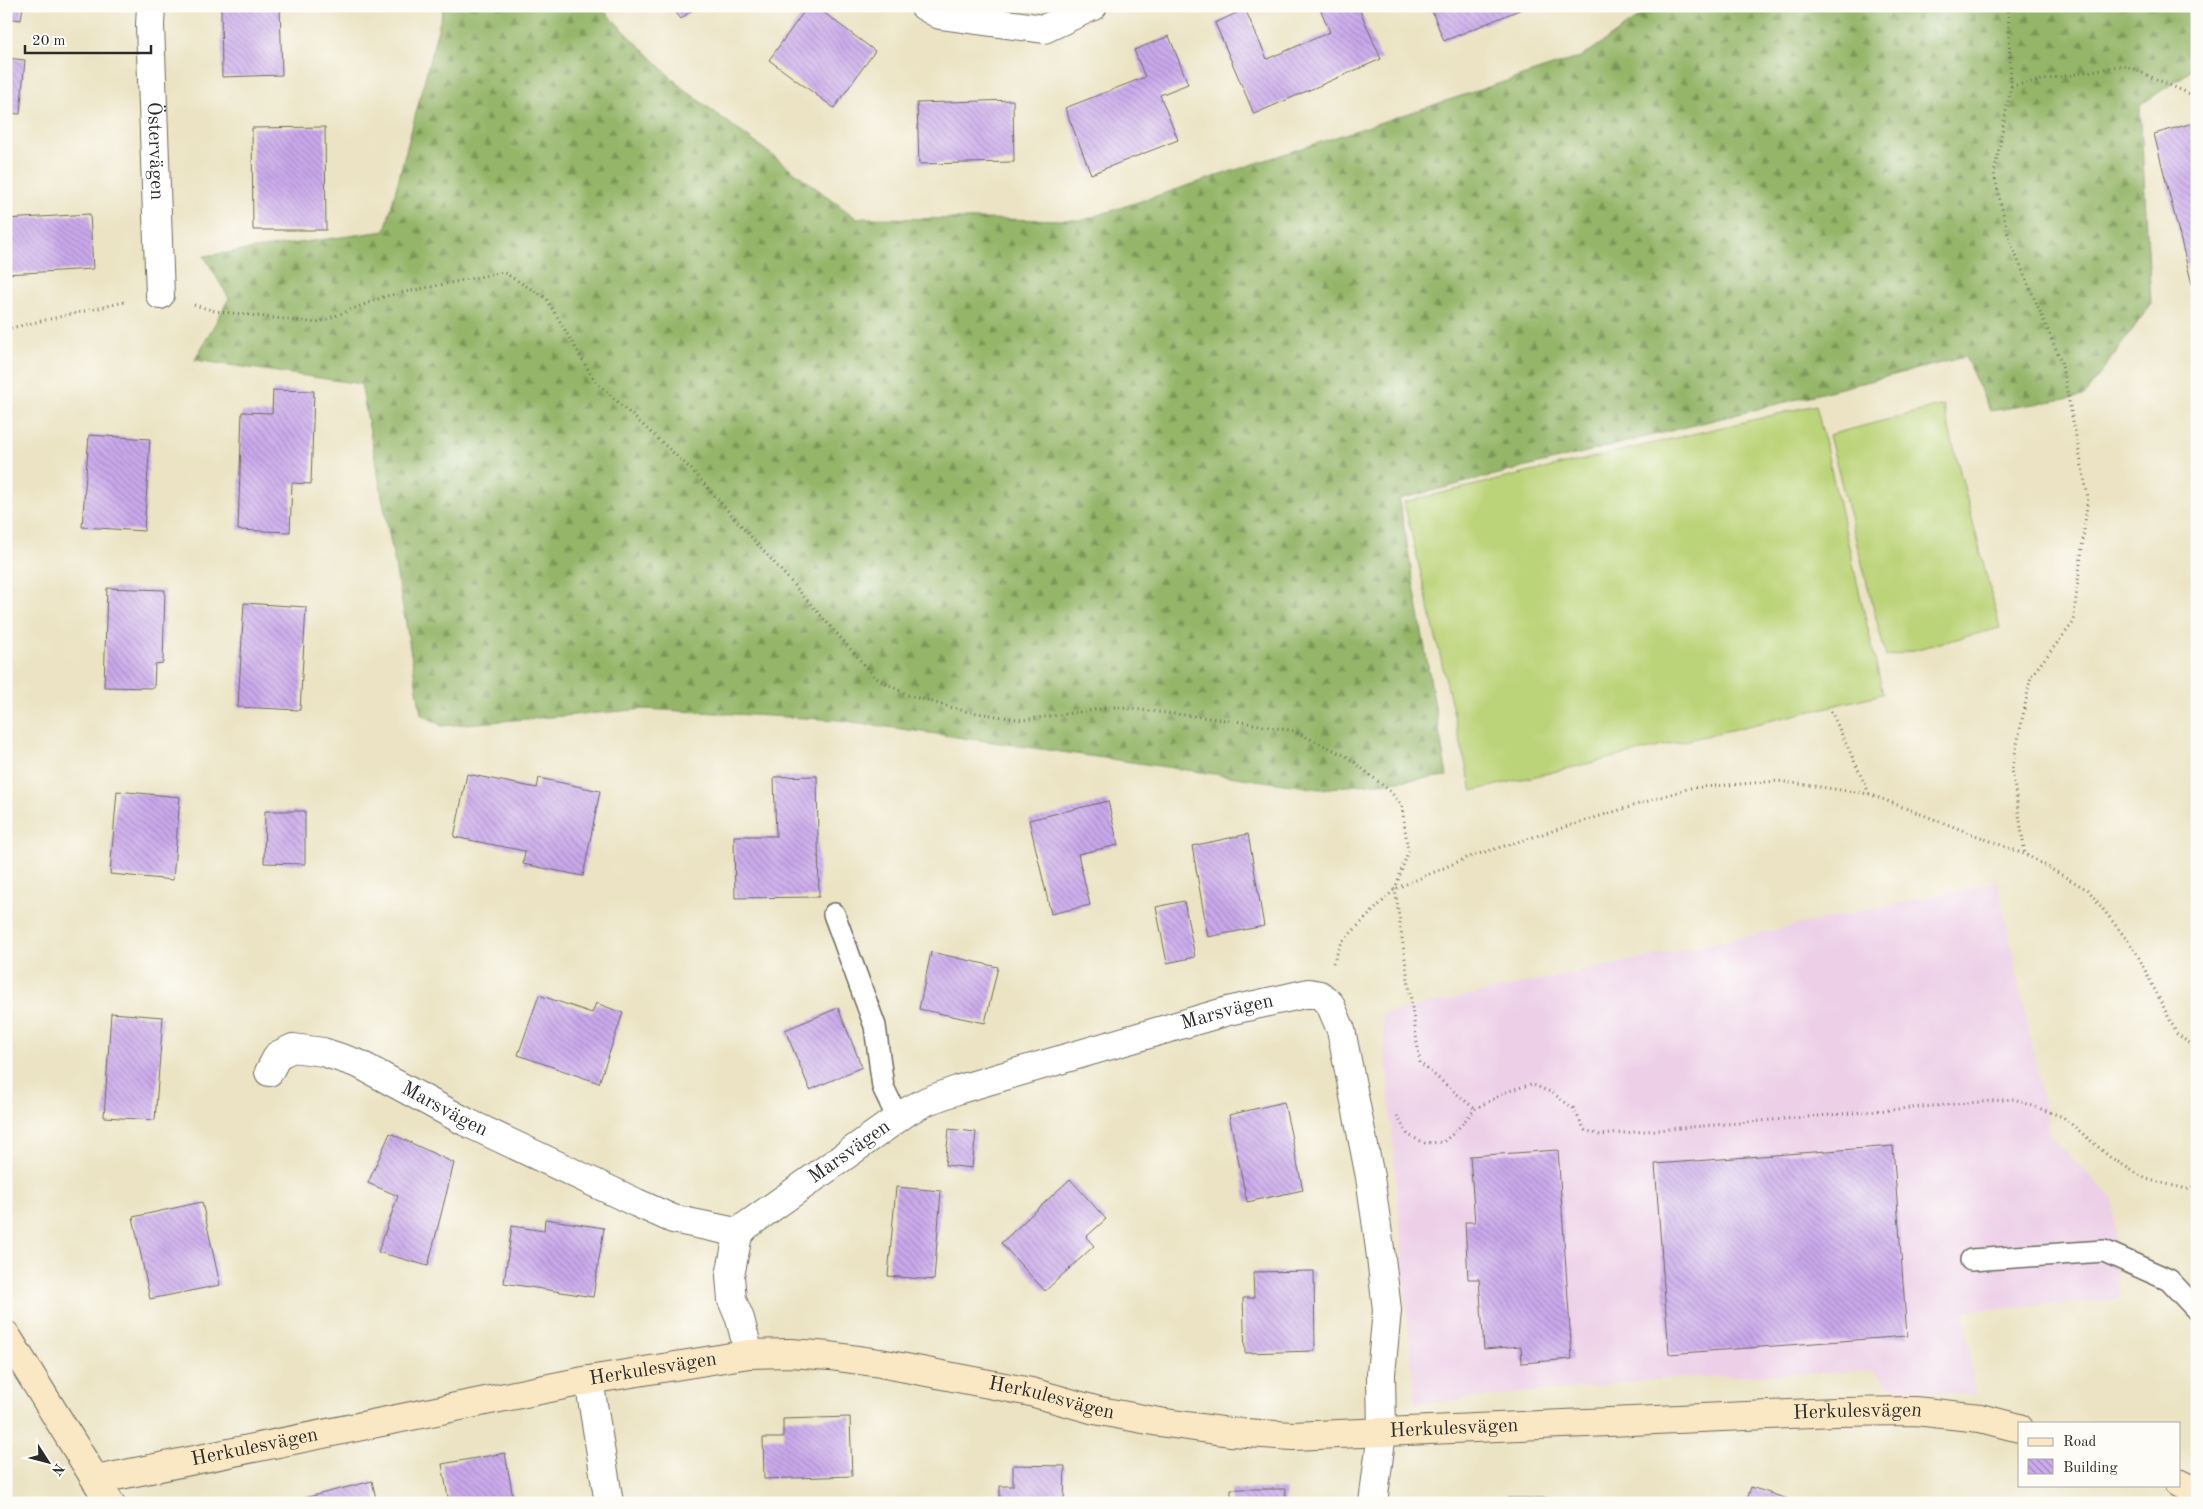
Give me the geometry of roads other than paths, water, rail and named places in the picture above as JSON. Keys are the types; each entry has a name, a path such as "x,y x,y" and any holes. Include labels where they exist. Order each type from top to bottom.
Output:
{"street":[{"name":"Östervägen","path":"152,6 150,34 160,295"},
{"path":"924,6 940,15 1044,29 1093,6"},
{"name":"Marsvägen","path":"269,1072 278,1055 293,1048 323,1052 359,1064 466,1122 673,1219 731,1231 738,1235 746,1226 908,1111 927,1101 960,1089 1228,1012 1310,992 1320,994 1336,1013 1341,1030 1370,1177 1387,1310 1382,1374 1382,1432"},
{"path":"738,1235 730,1276 732,1300 740,1319 749,1354"},
{"path":"6,1336 110,1503"},
{"name":"Herkulesvägen","path":"96,1480 589,1380 749,1354 791,1353 880,1363 1031,1392 1095,1410 1230,1432 1293,1436 1825,1413 1915,1411 1980,1418 2018,1428"},
{"path":"589,1380 609,1503"},
{"path":"1373,1503 1382,1432"},
{"path":"2180,1484 2197,1492"}],"lane":[{"path":"834,914 875,1026 883,1087 898,1119"},
{"path":"1971,1260 2104,1251 2169,1280 2197,1310"}]}
